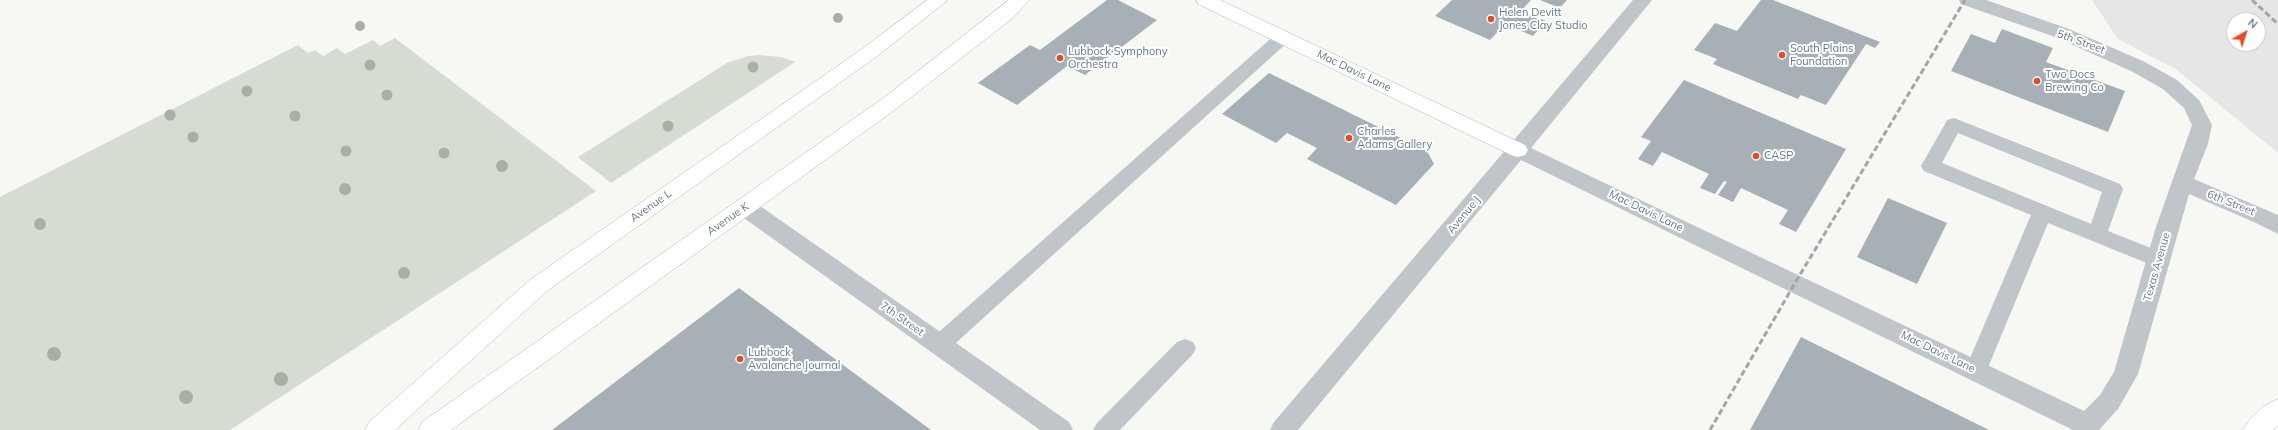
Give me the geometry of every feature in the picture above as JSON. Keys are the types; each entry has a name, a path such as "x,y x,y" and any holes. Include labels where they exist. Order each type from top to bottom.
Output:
{"main road":[{"name":"Avenue L","path":"378,430 539,285 881,44 939,0"},
{"name":"Avenue K","path":"431,430 901,95 1007,13 1020,0"},
{"name":"Mac Davis Lane","path":"1204,0 1518,150"},
{"path":"2256,430 2278,410"}],"street":[{"name":"Avenue J","path":"1283,430 1643,0"},
{"name":"5th Street","path":"1968,0 2127,59 2149,70 2187,97"},
{"name":"Texas Avenue","path":"2086,427 2110,402 2126,374 2182,183 2203,126 2199,113 2187,97"},
{"name":"Mac Davis Lane","path":"1518,150 1976,370 2086,427"},
{"name":"6th Street","path":"2182,183 2262,216 2278,226"},
{"name":"7th Street","path":"745,207 1060,430"}],"lane":[{"path":"939,345 1283,37"},
{"path":"2097,235 2113,189 1954,124 1931,166 2097,235 2160,260"},
{"path":"1976,370 2042,212"},
{"path":"1105,430 1185,348"}],"shaded area":[{"path":"2092,0 2278,0 2278,153 2177,70 2118,39"},
{"path":"395,38 596,191 230,430 0,430 0,197 298,45 308,53 315,50 323,56 337,48 345,54 373,40 380,46"},
{"path":"759,55 781,57 795,62 611,183 578,157 727,63 748,56"}],"building":[{"name":"Lubbock Symphony Orchestra","path":"1107,0 1118,0 1157,20 1085,75 1067,66 1017,105 978,83 1030,45 1040,50"},
{"name":"Helen Devitt Jones Clay Studio","path":"1452,0 1531,0 1521,11 1546,21 1533,36 1505,24 1490,40 1435,16"},
{"name":"Helen Devitt Jones Clay Studio","path":"1540,0 1567,0 1560,8"},
{"name":"South Plains Foundation","path":"1761,0 1773,0 1880,42 1875,48 1866,44 1826,105 1801,95 1798,99 1713,64 1717,59 1694,50 1715,23 1737,31"},
{"name":"Two Docs Brewing Co","path":"2002,29 2053,48 2046,62 2125,91 2108,132 1951,71 1971,34 1995,43"},
{"name":"Charles Adams Gallery","path":"1269,73 1427,151 1434,164 1396,205 1307,159 1317,148 1287,133 1276,143 1222,114"},
{"name":"CASP","path":"1684,80 1846,149 1796,232 1779,224 1788,210 1741,188 1733,202 1718,195 1727,182 1724,181 1715,194 1700,188 1709,174 1662,152 1653,166 1638,159 1651,141 1641,137"},
{"path":"1888,198 1947,223 1917,284 1857,257"},
{"name":"Lubbock Avalanche Journal","path":"739,288 931,430 552,430"},
{"path":"1801,337 1989,430 1750,430"}],"railway":[{"path":"1710,430 1795,283 1965,0"},
{"path":"2252,0 2278,24"}],"place":[{"name":"Helen Devitt Jones Clay Studio","path":"1491,19"},
{"name":"South Plains Foundation","path":"1782,55"},
{"name":"Lubbock Symphony Orchestra","path":"1060,58"},
{"name":"Two Docs Brewing Co","path":"2037,81"},
{"name":"Charles Adams Gallery","path":"1349,138"},
{"name":"CASP","path":"1756,156"},
{"name":"Lubbock Avalanche Journal","path":"740,359"}]}
